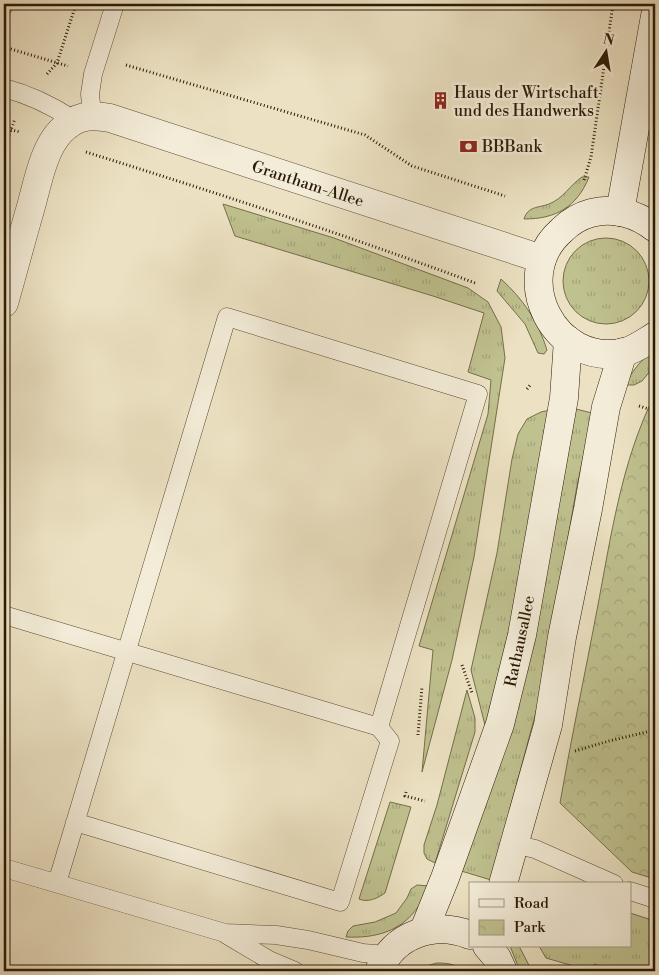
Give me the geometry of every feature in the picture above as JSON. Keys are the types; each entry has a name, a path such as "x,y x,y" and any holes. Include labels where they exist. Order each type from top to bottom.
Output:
{"street":[{"path":"620,212 655,16"},
{"path":"4,303 43,166 52,142 60,132 83,118"},
{"name":"Grantham-Allee","path":"83,118 110,118 542,259"},
{"path":"655,228 634,215 620,212 600,210 585,214 571,222 553,237 542,259 538,276 539,294 552,324 568,340 580,347 608,353 623,352 637,348 655,336"},
{"name":"Rathausallee","path":"424,930 500,724 520,644 564,398 568,340"},
{"path":"504,882 548,726 562,637 606,407 623,352"},
{"path":"383,963 393,948 407,937 424,930 447,928 469,939"}],"lane":[{"path":"83,118 90,94 93,74 115,4"},
{"name":"Grantham-Allee","path":"4,88 28,94 54,108 83,118"},
{"path":"57,883 227,317 478,394 379,727"},
{"path":"4,615 379,727 390,741 340,902 75,822"},
{"path":"514,844 535,849 609,882"},
{"path":"4,868 225,933 276,935 308,940 363,953 383,963"},
{"path":"632,891 655,899"},
{"path":"225,933 269,960 295,971"}],"path":[{"path":"28,94 57,63 76,4"},
{"path":"591,157 613,4"},
{"path":"4,47 93,74 121,64 365,134 412,166 505,196"},
{"path":"4,128 198,187 376,246 474,283"},
{"path":"634,404 655,411"},
{"path":"418,739 423,683"},
{"path":"569,753 655,730"},
{"path":"408,786 405,796 425,801"}],"green space":[{"path":"582,177 589,177 578,196 564,209 546,217 524,219 528,212 534,208 559,199"},
{"path":"223,204 334,238 468,288 488,302 501,327 505,358 474,557 452,660 422,772 433,650 419,646 488,414 491,380 468,372 484,313 235,236"},
{"path":"606,238 622,241 630,245 642,257 646,265 649,281 646,297 642,305 630,317 622,321 606,324 590,321 582,317 570,305 566,297 563,281 566,265 570,257 582,245 590,241"},
{"path":"501,279 516,294 534,320 547,350 544,354 538,353 525,324 497,291"},
{"path":"655,349 655,365 642,381 634,385 626,385 638,365"},
{"path":"655,394 655,879 632,872 560,803 618,500 643,420"},
{"path":"572,408 596,414 584,453 577,486 541,693 491,880 458,870"},
{"path":"550,410 522,570 486,729 471,670 497,553 512,459 518,434 527,419"},
{"path":"467,690 475,718 475,732 435,863 427,859 424,853 424,845 437,805"},
{"path":"390,802 411,807 385,893 373,899 362,900 359,899"},
{"path":"417,885 429,886 423,899 407,920 386,932 360,937 346,937 348,931 353,926 375,922 396,913 411,889"},
{"path":"632,914 655,921 655,971 620,971 594,964 591,971 546,958 540,948 632,948"},
{"path":"511,948 520,948 532,971 520,971"},
{"path":"437,963 451,964 464,971 419,971 426,966"}],"place":[{"name":"Haus der Wirtschaft und des Handwerks","path":"440,101"},
{"name":"BBBank","path":"468,146"}]}
